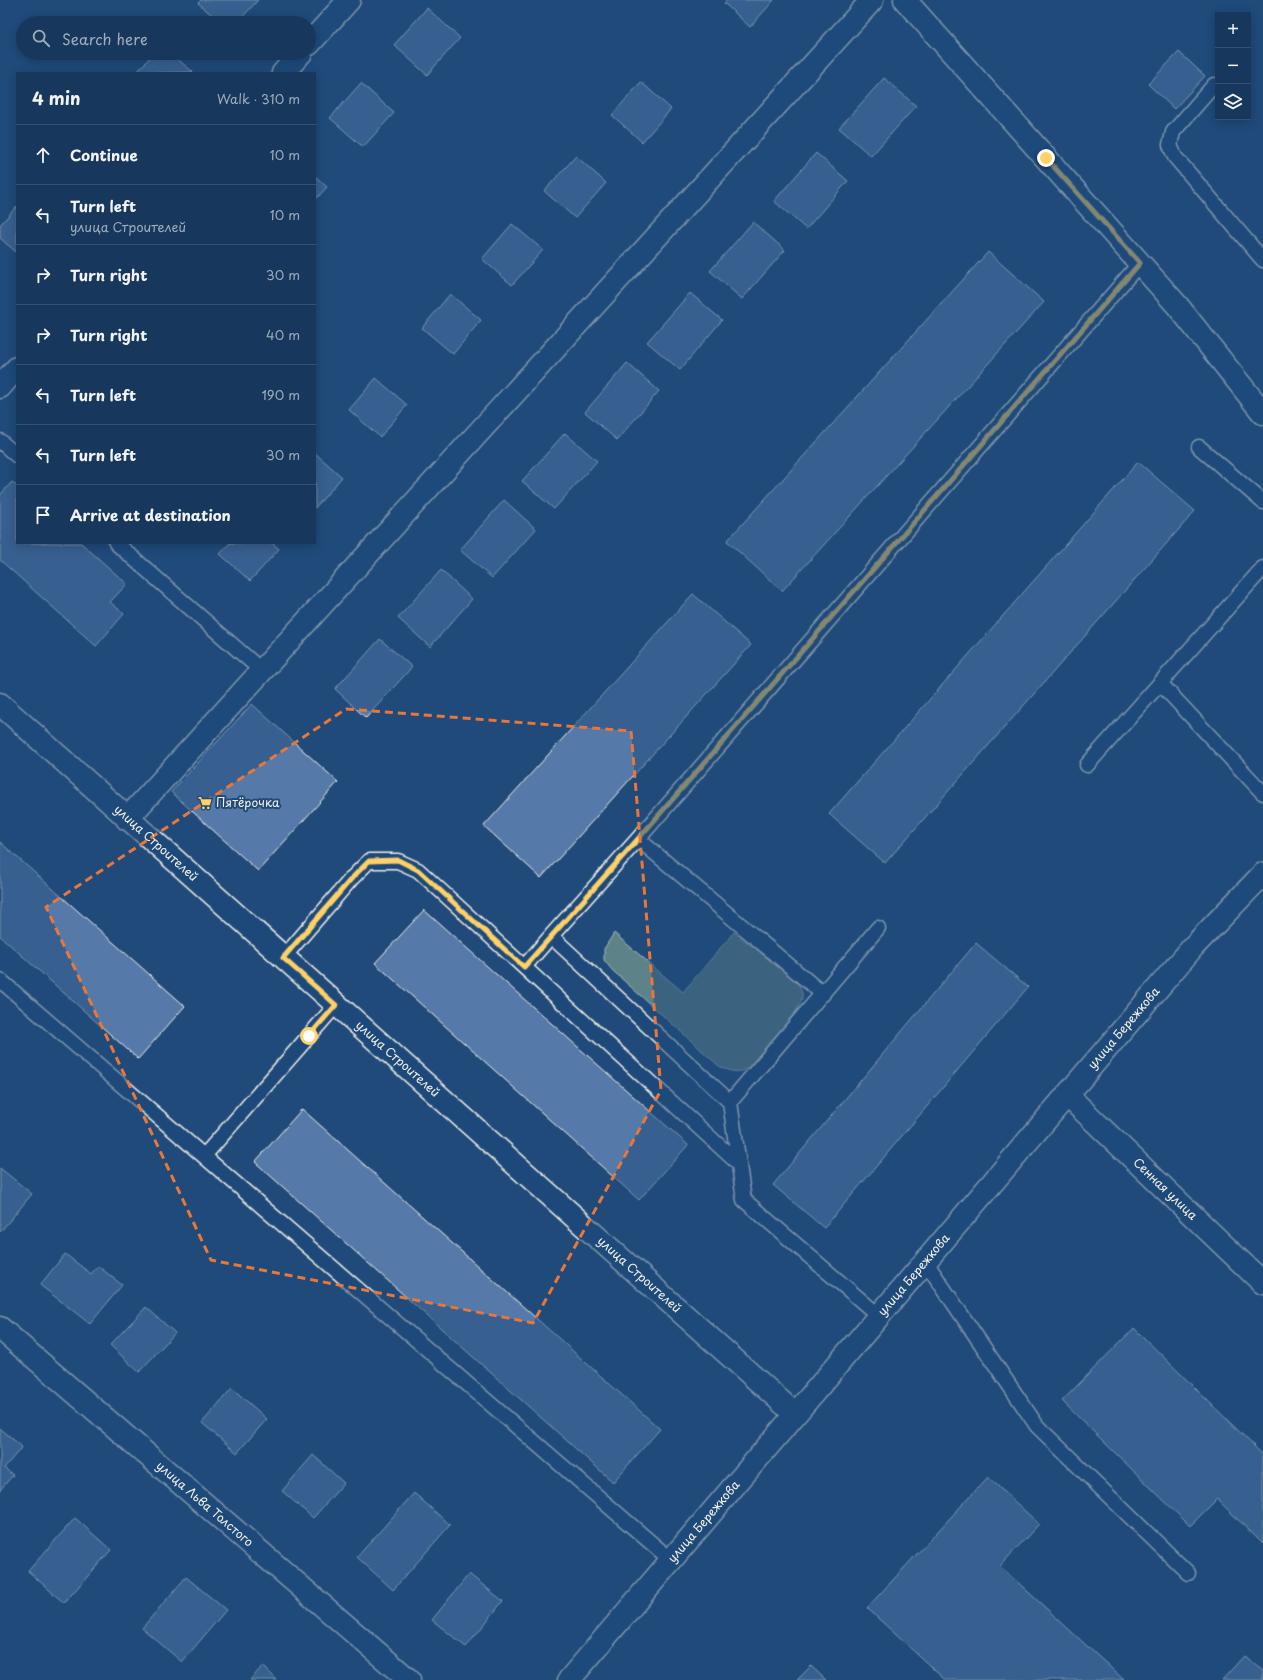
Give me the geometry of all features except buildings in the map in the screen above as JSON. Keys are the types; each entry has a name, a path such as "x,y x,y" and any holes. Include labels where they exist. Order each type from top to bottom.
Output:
{"street":[{"path":"316,36 349,0"},
{"path":"127,819 872,0"},
{"path":"905,0 1178,305 1263,413"},
{"path":"284,72 295,60"},
{"path":"0,387 16,369"},
{"name":"улица Строителей","path":"0,704 795,1414"},
{"name":"улица Бережкова","path":"569,1680 1193,947 1263,874"},
{"name":"Сенная улица","path":"1067,1095 1263,1283"},
{"name":"улица Льва Толстого","path":"0,1328 409,1680"}],"lane":[{"path":"1214,85 1173,132 1170,145 1175,157 1263,260"},
{"path":"524,967 638,839 1140,263"},
{"path":"0,441 16,455"},
{"path":"1199,446 1263,502"},
{"path":"117,544 262,671"},
{"path":"1087,765 1263,568"},
{"path":"1160,683 1263,793"},
{"path":"638,839 823,994"},
{"path":"283,958 352,878 369,861 398,860 418,870 739,1164"},
{"path":"730,1102 878,928"},
{"path":"551,936 730,1102 744,1200 879,1316"},
{"path":"0,980 671,1560"},
{"path":"204,1156 336,1005"},
{"path":"925,1261 1037,1426 1188,1573"}],"highlighted area":[{"path":"346,709 631,731 661,1090 533,1323 211,1260 46,907"}],"green space":[{"path":"734,932 794,979 800,987 802,994 797,1010 748,1068 737,1072 719,1066 612,970 604,960 604,949 614,933 683,992"}],"place":[{"name":"Пятёрочка","path":"205,803"}],"route":[{"path":"309,1036 336,1005 283,958 352,878 369,861 398,860 418,870 524,967 638,839 1140,263 1046,158"}]}
